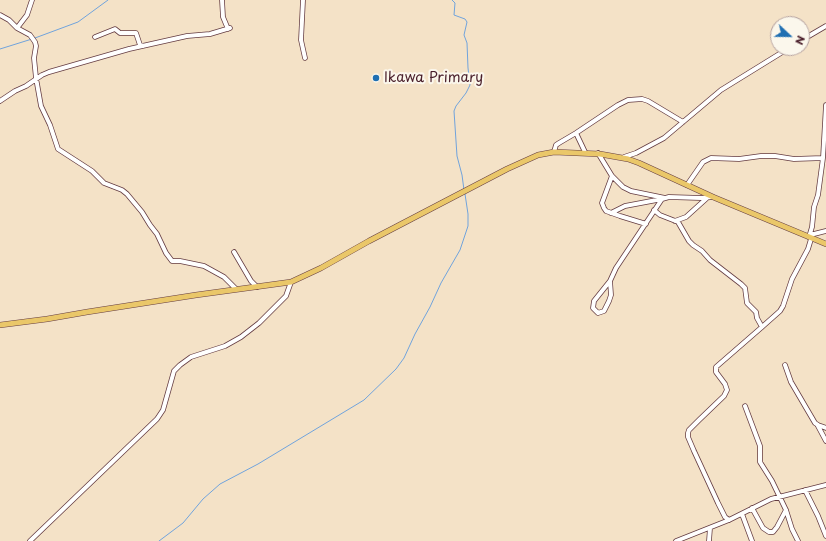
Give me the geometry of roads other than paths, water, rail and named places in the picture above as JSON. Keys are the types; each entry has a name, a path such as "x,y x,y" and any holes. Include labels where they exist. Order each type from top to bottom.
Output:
{"main road":[{"path":"0,326 291,282 321,268 369,241 507,169 538,155 554,152 598,153 639,163 710,197 826,244"}],"street":[{"path":"17,28 27,15 32,0"},
{"path":"0,101 26,86 36,78 56,70 143,46 187,36 210,34 229,28 223,17 222,0"},
{"path":"302,0 301,40 306,58"},
{"path":"0,15 9,20 17,28 30,35 35,42 36,46 34,58 41,106 58,149 92,171 104,183 128,194 157,234 166,253 172,261 180,261 204,266 224,277 236,290"},
{"path":"810,35 826,26"},
{"path":"95,37 115,29 122,34 136,33 140,44 143,46"},
{"path":"621,158 636,153 664,138 721,90 776,56"},
{"path":"554,152 557,144 618,105 632,99 642,99 648,101 683,122"},
{"path":"729,520 725,517 718,503 694,452 688,437 688,433 689,430 724,396 727,390 725,384 716,372 716,366 780,311 792,279 808,249 823,158 826,105"},
{"path":"576,133 586,152"},
{"path":"598,153 612,176 623,187 629,190 664,198"},
{"path":"687,185 703,162 712,158 739,159 775,156 791,159 823,158"},
{"path":"612,176 602,203 604,208 611,213 646,224"},
{"path":"611,213 625,206 664,198 710,197"},
{"path":"675,221 686,217 710,197"},
{"path":"610,281 611,295 609,301 604,311 598,313 593,308 594,300 610,281 623,256 654,210 664,198"},
{"path":"654,210 660,215 675,221 682,228 693,245 745,288 747,303 756,312 757,318 762,327"},
{"path":"810,237 826,232"},
{"path":"234,252 251,281 257,287"},
{"path":"30,541 157,419 163,410 174,370 191,357 226,346 241,337 259,323 286,296 291,282"},
{"path":"785,365 789,379 818,425 826,441"},
{"path":"745,406 760,446 760,462 772,481 786,510 792,529 798,541"},
{"path":"818,425 826,428"},
{"path":"676,541 729,520 778,496 826,485"},
{"path":"805,490 826,536"},
{"path":"752,508 763,528 768,532 772,532 777,527 786,510"},
{"path":"742,514 752,541"},
{"path":"709,541 710,528"}],"waterway":[{"path":"35,38 78,22 108,0"},
{"path":"452,0 455,3 454,15 465,19 467,22 464,35 467,43 470,85 454,111 457,156 464,190"},
{"path":"0,49 32,39"},
{"path":"159,541 183,523 203,499 220,484 258,464 364,400 396,369 404,358 441,283 460,250 468,226 465,194"}],"place":[{"name":"Ikawa Primary","path":"376,78"}]}
